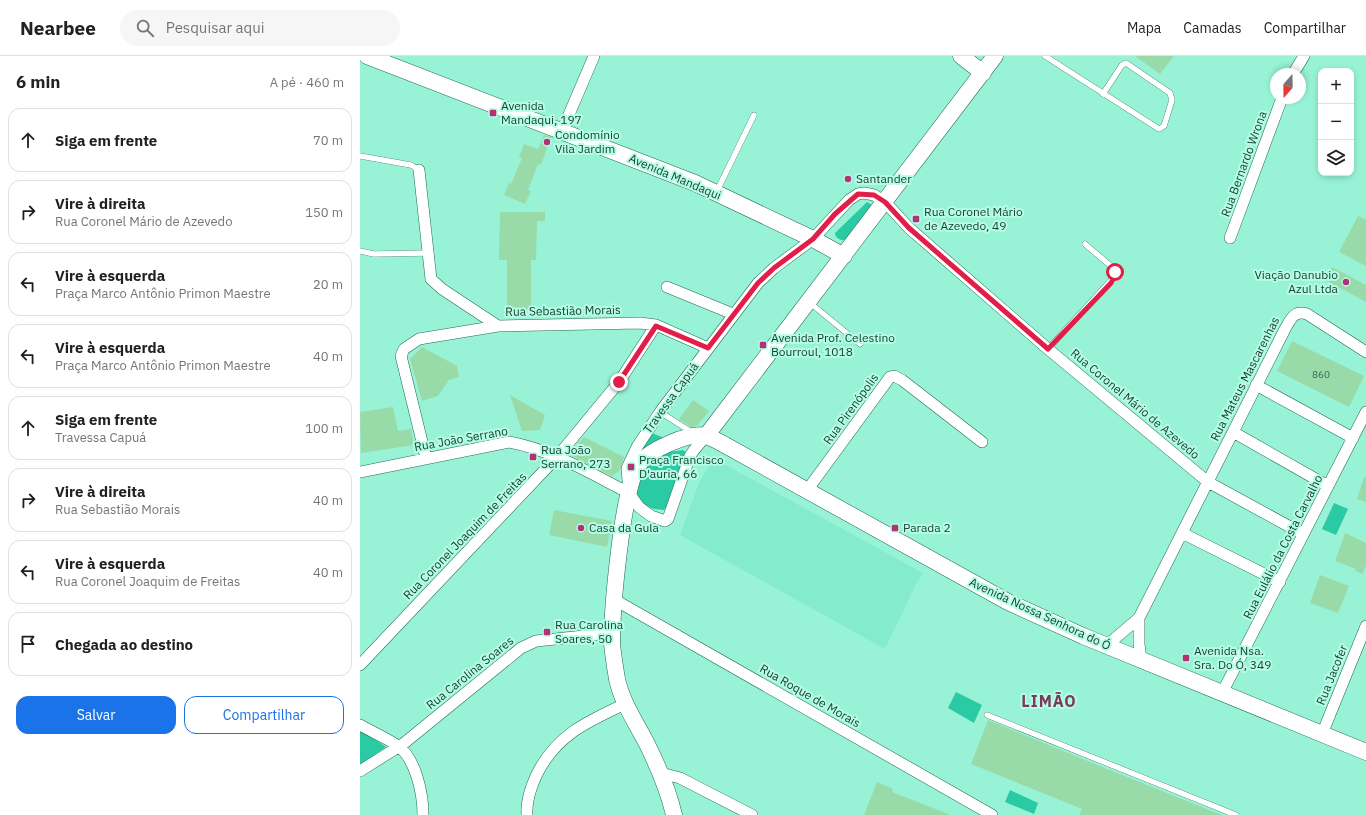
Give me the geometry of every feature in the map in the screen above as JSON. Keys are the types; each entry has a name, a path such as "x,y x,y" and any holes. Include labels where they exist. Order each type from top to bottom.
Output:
{"main road":[{"path":"961,56 983,73"},
{"path":"702,436 809,302 995,56"},
{"name":"Avenida Mandaqui","path":"375,57 695,183 813,239 844,256"},
{"name":"Avenida Nossa Senhora do Ó","path":"702,436 808,489 1001,598 1106,646 1366,752"},
{"name":"Travessa Capuá","path":"629,493 633,474 639,464 651,452 659,447 702,436"},
{"path":"629,493 615,600 613,633 614,659 617,680 625,704 662,773 674,815"}],"street":[{"path":"562,131 594,56"},
{"path":"1297,68 1304,56"},
{"name":"Rua Bernardo Wrona","path":"1230,238 1280,104"},
{"name":"Rua Sebastião Morais","path":"419,170 430,279 498,326 640,323 656,326 708,348"},
{"name":"Travessa Capuá","path":"629,493 626,478 630,460 660,412 758,283 774,268 813,239 835,214 858,194 874,195 885,202"},
{"name":"Rua Coronel Mário de Azevedo","path":"885,202 909,228 1048,349 1208,482 1303,534"},
{"path":"667,287 733,314"},
{"name":"Rua Mateus Mascarenhas","path":"1106,646 1139,618 1291,318 1300,312 1307,314 1366,352"},
{"path":"426,458 401,356 402,352 419,339 498,326"},
{"name":"Rua Coronel Joaquim de Freitas","path":"360,664 558,457 619,382 656,326"},
{"name":"Rua Pirenópolis","path":"808,489 890,377 894,376 902,380 982,442"},
{"path":"1256,386 1353,438"},
{"name":"Rua Eulálio da Costa Carvalho","path":"1222,693 1366,412"},
{"path":"1233,432 1328,486"},
{"path":"629,493 639,507 652,516 666,520 690,456 702,436"},
{"name":"Rua João Serrano","path":"360,472 509,442 531,446 558,457 629,493"},
{"path":"1182,533 1280,582"},
{"name":"Rua Roque de Morais","path":"615,600 992,815"},
{"name":"Rua Mateus Mascarenhas","path":"1139,618 1139,644 1141,660"},
{"name":"Rua Jacofer","path":"1322,734 1366,626"},
{"name":"Rua Carolina Soares","path":"360,771 399,747 521,648 536,640 613,633"},
{"path":"527,815 532,785 543,762 558,744 577,728 625,704"},
{"path":"360,725 399,747 417,774 422,795 423,815"},
{"path":"662,773 680,778 752,815"}],"lane":[{"path":"1046,56 1103,94 1159,129 1164,126 1172,100 1170,93 1126,63 1122,65 1103,94"},
{"path":"716,193 754,115"},
{"name":"Rua Sebastião Morais","path":"360,156 411,165 419,170"},
{"path":"1048,349 1114,277 1112,267 1085,244"},
{"path":"360,251 374,254 427,252"},
{"path":"809,302 860,344"},
{"path":"660,412 702,436"},
{"path":"987,715 1236,815"}],"shaded area":[{"path":"867,202 872,205 845,240 840,240 837,238 835,233"},
{"path":"652,433 669,440 631,462"},
{"path":"683,450 688,454 670,503 664,510 654,509 637,502 634,479 656,454"},
{"path":"713,458 923,573 915,586 885,649 680,535 699,483"},
{"path":"1334,503 1348,509 1336,535 1322,529"},
{"path":"956,692 982,705 974,723 948,708"},
{"path":"360,729 386,747 360,765"},
{"path":"1010,790 1038,803 1034,814 1005,802"}],"building":[{"path":"1135,56 1174,56 1160,74"},
{"path":"544,135 551,137 541,165 538,164 528,190 531,191 525,204 504,195 509,183 511,184 522,158 519,157 524,144 538,149"},
{"path":"500,212 545,212 545,221 537,221 536,260 531,260 531,309 507,309 507,260 499,260"},
{"path":"1358,216 1366,220 1366,266 1339,252"},
{"name":"Viação Danubio Azul Ltda","path":"1332,267 1366,285 1366,302 1325,280"},
{"path":"1292,341 1364,376 1349,407 1277,371"},
{"path":"422,347 457,366 459,377 449,380 438,396 422,401 410,359"},
{"path":"510,395 545,415 540,430 522,431"},
{"path":"693,400 709,411 697,426 691,427 679,419"},
{"path":"393,407 398,431 411,429 414,445 361,453 360,412"},
{"path":"584,437 624,457 620,470 612,476 572,456 571,451"},
{"path":"1364,477 1366,478 1366,502 1357,499"},
{"name":"Casa da Gula","path":"554,510 612,521 607,547 549,535"},
{"path":"1345,533 1366,543 1366,565 1363,574 1355,571 1356,569 1335,561"},
{"path":"1320,575 1349,586 1338,613 1310,603"},
{"path":"988,720 1222,815 1079,815 1082,809 971,764"},
{"path":"877,782 893,789 892,792 951,815 864,815"}],"place":[{"name":"Avenida Mandaqui, 197","path":"493,113"},
{"name":"Condomínio Vila Jardim","path":"547,142"},
{"name":"Santander","path":"848,179"},
{"name":"Rua Coronel Mário de Azevedo, 49","path":"916,219"},
{"name":"Viação Danubio Azul Ltda","path":"1346,282"},
{"name":"Avenida Prof. Celestino Bourroul, 1018","path":"763,345"},
{"name":"Rua João Serrano, 273","path":"533,457"},
{"name":"Praça Francisco D'auria, 66","path":"631,467"},
{"name":"Casa da Gula","path":"581,528"},
{"name":"Parada 2","path":"895,528"},
{"name":"Rua Carolina Soares, 50","path":"547,632"},
{"name":"Avenida Nsa. Sra. Do Ó, 349","path":"1186,658"}],"district":[{"name":"LIMÃO","path":"1049,701"}],"route":[{"path":"619,382 656,326 708,348 758,283 774,268 813,239 849,200 858,194 864,193 874,195 885,202 909,228 1048,349 1111,283 1115,272"}]}
